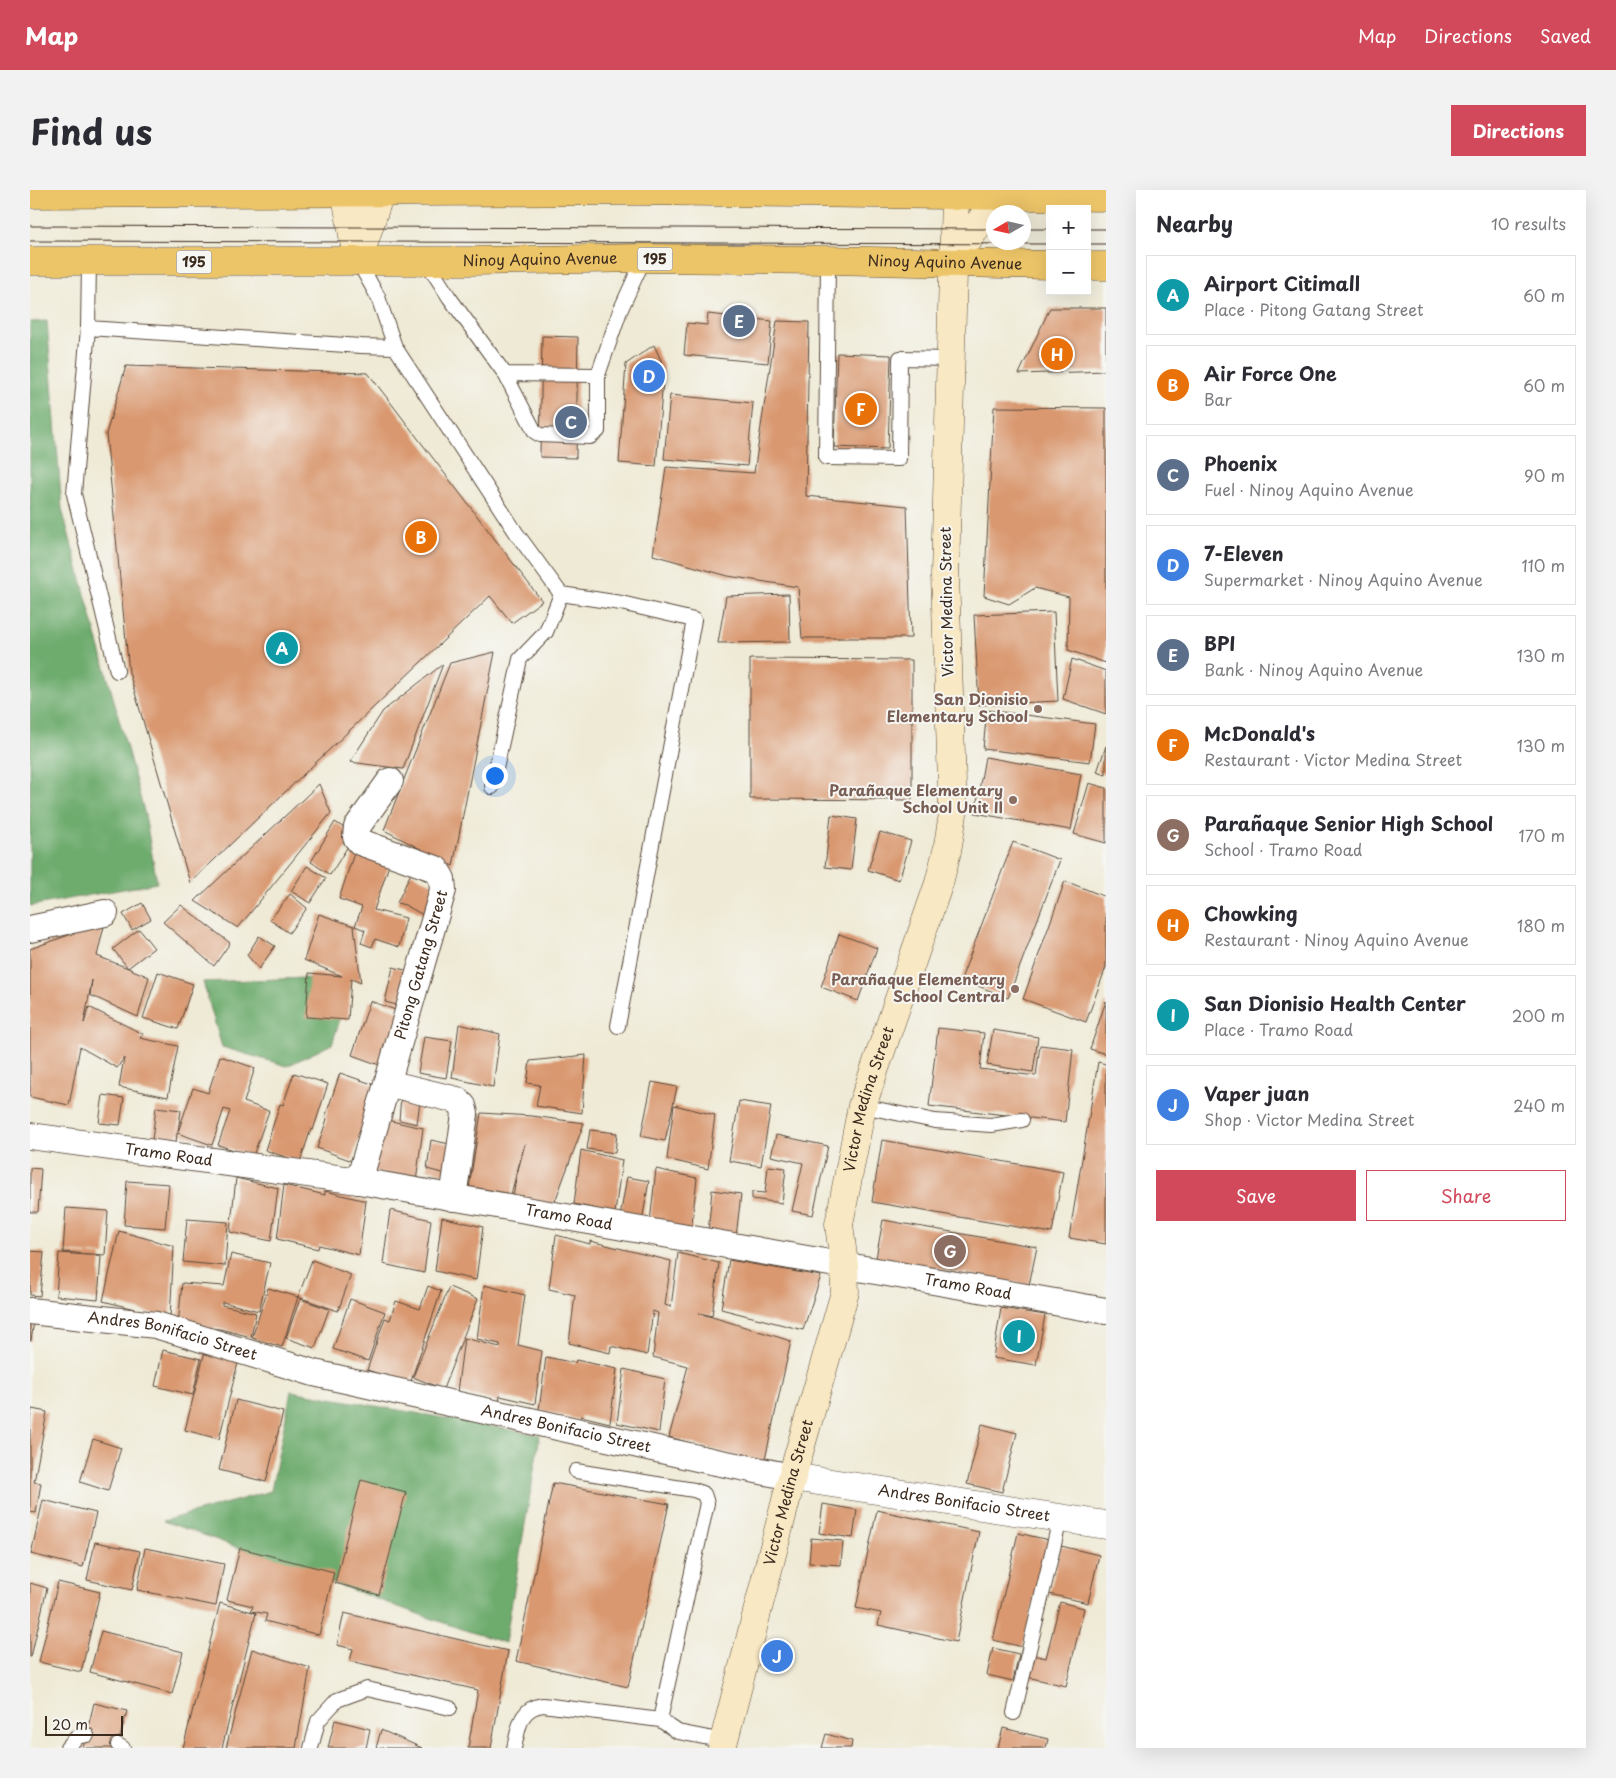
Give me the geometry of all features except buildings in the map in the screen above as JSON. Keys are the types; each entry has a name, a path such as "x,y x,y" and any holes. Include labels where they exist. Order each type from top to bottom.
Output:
{"main road":[{"path":"358,261 380,191"},
{"path":"30,194 485,191 997,193 1106,197"},
{"path":"346,192 358,261"},
{"name":"Victor Medina Street","path":"723,1744 792,1477 844,1292 844,1265 839,1224 862,1106 939,883 953,814 945,575 955,193"},
{"path":"953,263 997,193"},
{"name":"Ninoy Aquino Avenue","path":"30,261 426,261 644,258 1046,265"},
{"path":"1091,266 1106,266"}],"street":[{"name":"Pitong Gatang Street","path":"359,1181 443,890 442,879 436,870 360,842 356,837 357,827 390,780"},
{"path":"30,929 105,913"},
{"path":"387,1083 457,1100 463,1106 465,1114 454,1198"},
{"name":"Tramo Road","path":"30,1136 359,1181 1106,1310"},
{"name":"Andres Bonifacio Street","path":"30,1310 156,1325 314,1373 710,1461 792,1477 1106,1525"}],"lane":[{"path":"426,261 449,297 506,374 535,432 540,434 590,437 598,431 598,375 620,311 644,258"},
{"path":"828,260 826,458 899,459 900,358 950,360"},
{"path":"358,261 378,297 395,347 517,534 561,594 622,603 694,620 618,1026"},
{"path":"89,262 88,328 74,494 117,671"},
{"path":"88,328 395,347"},
{"path":"506,374 598,375"},
{"path":"492,787 520,659 546,632 561,594"},
{"path":"862,1106 935,1121 991,1125 1022,1120"},
{"path":"576,1471 694,1490 704,1494 707,1503 660,1720"},
{"path":"1014,1714 1060,1519"},
{"path":"310,1748 318,1721 337,1700 367,1689 450,1708"},
{"path":"514,1748 521,1719 526,1711 533,1706 543,1705 660,1720 678,1732 723,1744"},
{"path":"66,1748 76,1737 87,1734"}],"green space":[{"path":"47,321 62,509 145,815 157,883 30,906 30,322"},
{"path":"305,978 351,987 332,1044 287,1066 222,1047 203,982"},
{"path":"291,1391 540,1435 505,1643 419,1614 163,1521 271,1491"}],"tram line":[{"path":"30,226 986,229"},
{"path":"1031,229 1046,229"},
{"path":"1091,229 1106,229"},
{"path":"30,241 1046,244"},
{"path":"1091,244 1106,244"}],"place":[{"name":"BPI","path":"739,321"},
{"name":"Chowking","path":"1057,354"},
{"name":"7-Eleven","path":"649,376"},
{"name":"McDonald's","path":"861,409"},
{"name":"Phoenix","path":"571,422"},
{"name":"Air Force One","path":"421,537"},
{"name":"Airport Citimall","path":"282,648"},
{"name":"San Dionisio Elementary School","path":"1038,709"},
{"name":"Parañaque Elementary School Unit II","path":"1013,800"},
{"name":"Parañaque Elementary School Central","path":"1015,989"},
{"name":"Parañaque Senior High School","path":"950,1251"},
{"name":"San Dionisio Health Center","path":"1019,1336"},
{"name":"Vaper juan","path":"777,1656"}]}
